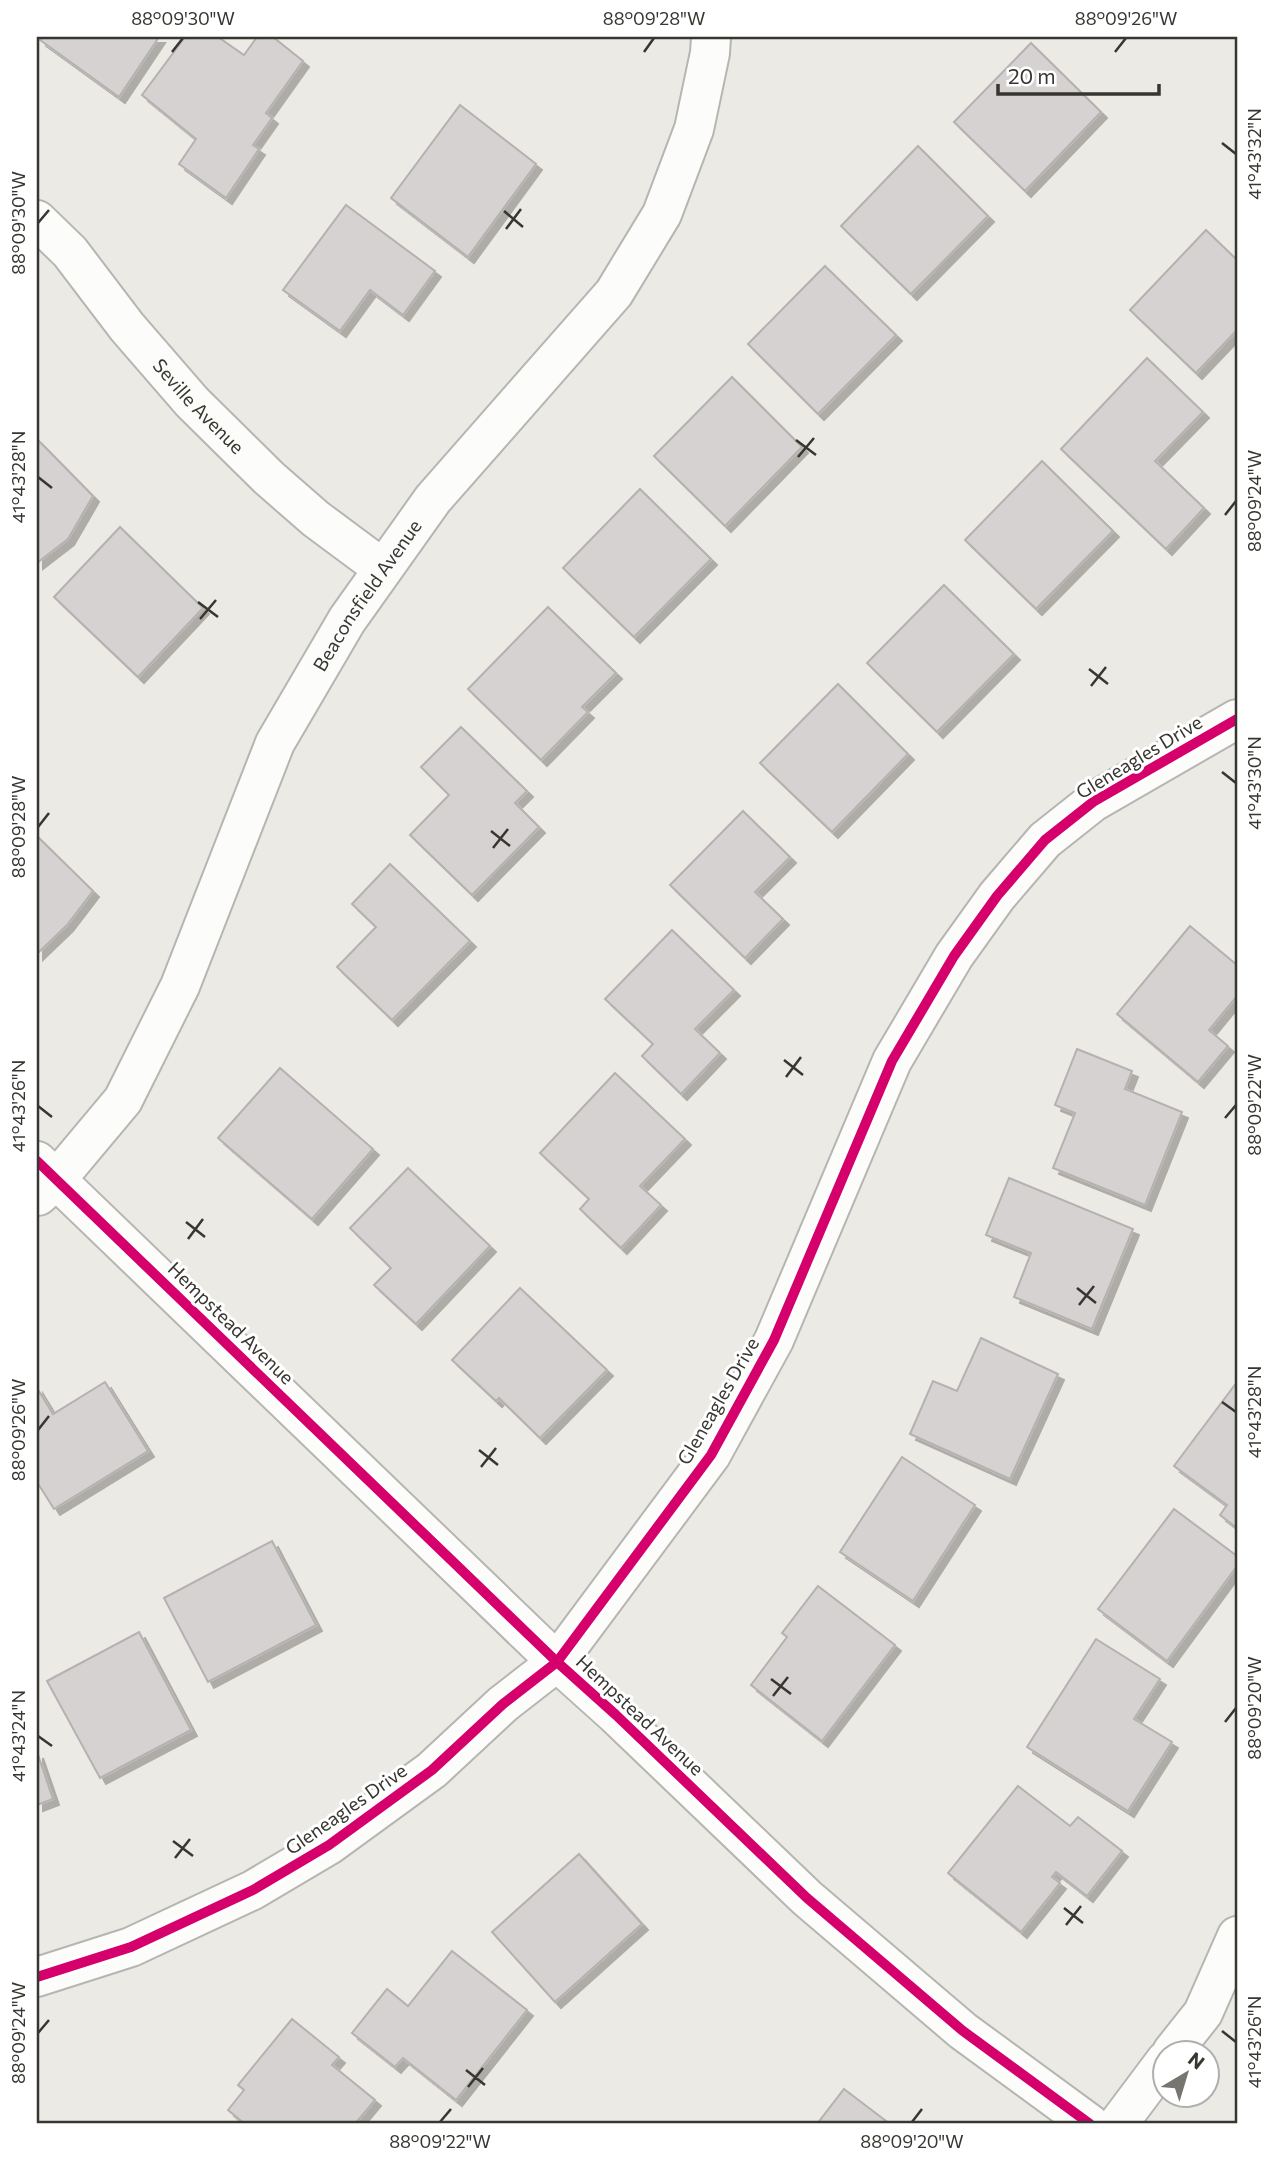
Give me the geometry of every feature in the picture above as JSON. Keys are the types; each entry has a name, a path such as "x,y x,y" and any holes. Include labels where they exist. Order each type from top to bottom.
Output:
{"street":[{"name":"Beaconsfield Avenue","path":"43,1179 123,1100 180,986 275,743 347,620 433,499 614,293 662,214 694,129 710,54 711,37"},
{"name":"Seville Avenue","path":"37,220 70,252 127,327 192,402 269,478 307,511 382,568"},
{"name":"Gleneagles Drive","path":"37,1977 131,1947 253,1890 329,1845 432,1770 503,1704 557,1662 711,1455 774,1340 892,1061 954,957 997,896 1045,840 1093,802 1237,719"},
{"name":"Hempstead Avenue","path":"43,1179 616,1715 807,1898 964,2031 1090,2124"},
{"path":"1184,2038 1203,2013 1237,1936"},
{"path":"1118,2124 1152,2079"}],"building":[{"path":"43,37 159,37 119,97 40,40"},
{"path":"185,37 218,37 244,55 257,37 273,37 303,61 266,113 272,118 253,145 259,149 226,198 179,164 196,139 142,95"},
{"path":"1031,43 1101,112 1025,191 954,122"},
{"path":"460,105 536,164 468,257 391,198"},
{"path":"918,146 988,216 911,294 841,226"},
{"path":"346,205 435,271 403,315 370,290 340,331 283,290"},
{"path":"1206,230 1237,260 1237,330 1196,373 1130,310"},
{"path":"825,266 896,335 818,414 748,344"},
{"path":"1147,358 1203,412 1155,461 1204,508 1166,549 1061,449"},
{"path":"732,377 802,447 725,526 654,456"},
{"path":"37,439 93,496 68,539 37,563"},
{"path":"1042,461 1113,531 1036,609 965,540"},
{"path":"640,489 711,559 634,637 563,568"},
{"path":"120,527 203,608 138,677 54,597"},
{"path":"944,585 1014,654 937,732 867,663"},
{"path":"548,607 616,673 582,707 588,712 541,760 468,689"},
{"path":"838,684 908,754 832,832 760,763"},
{"path":"461,727 527,791 515,803 539,827 472,895 410,835 449,795 421,767"},
{"path":"743,811 790,857 755,892 783,919 745,958 670,885"},
{"path":"37,836 93,891 67,925 37,954"},
{"path":"390,864 470,941 392,1020 337,967 376,927 352,904"},
{"path":"1190,926 1237,965 1237,996 1209,1030 1228,1046 1198,1082 1117,1014"},
{"path":"672,930 734,990 695,1029 720,1053 681,1094 642,1056 653,1044 605,999"},
{"path":"1077,1049 1132,1071 1125,1089 1182,1112 1145,1205 1053,1168 1075,1113 1055,1105"},
{"path":"280,1068 373,1149 312,1219 218,1138"},
{"path":"615,1073 685,1139 640,1186 661,1205 621,1248 580,1209 589,1199 540,1153"},
{"path":"408,1168 490,1246 416,1324 374,1285 391,1268 350,1228"},
{"path":"1009,1178 1133,1229 1092,1329 1014,1297 1031,1253 986,1235"},
{"path":"520,1288 607,1370 540,1438 499,1398 496,1401 452,1360"},
{"path":"981,1338 1058,1374 1010,1479 910,1434 933,1381 957,1391"},
{"path":"105,1382 148,1451 54,1509 37,1482 37,1388 53,1414"},
{"path":"1237,1382 1237,1528 1220,1515 1227,1505 1174,1466"},
{"path":"902,1457 975,1505 913,1601 840,1552"},
{"path":"1174,1509 1237,1556 1237,1566 1167,1661 1098,1609"},
{"path":"272,1541 316,1625 208,1682 164,1598"},
{"path":"818,1586 895,1645 822,1741 751,1685 787,1637 782,1633"},
{"path":"139,1632 191,1730 100,1778 47,1681"},
{"path":"1096,1639 1160,1679 1134,1719 1172,1742 1128,1811 1027,1747"},
{"path":"37,1752 53,1799 37,1805"},
{"path":"1018,1786 1070,1826 1078,1817 1122,1851 1087,1896 1056,1872 1052,1877 1060,1883 1021,1932 948,1873"},
{"path":"579,1854 642,1924 555,2002 492,1932"},
{"path":"452,1951 527,2010 456,2100 403,2058 395,2067 352,2033 387,1989 408,2006"},
{"path":"292,2019 339,2057 332,2065 375,2100 355,2124 245,2124 228,2110 244,2090 238,2085"},
{"path":"844,2089 890,2124 817,2124"}],"cycle path":[{"path":"37,1977 131,1947 253,1890 329,1845 432,1770 503,1704 557,1662 711,1455 774,1340 892,1061 954,956 997,896 1045,840 1093,802 1237,719"},
{"path":"37,1161 557,1662 807,1898 963,2031 1090,2124"}]}
